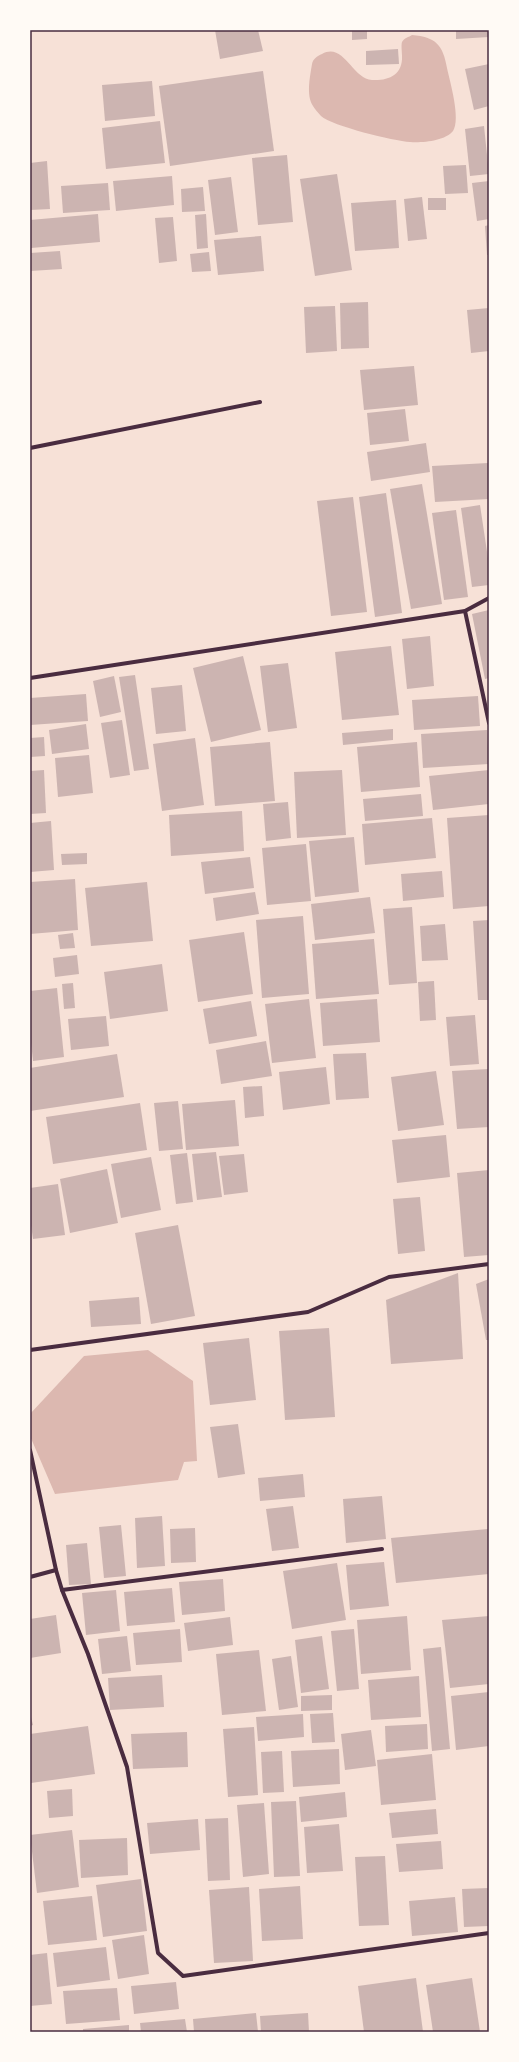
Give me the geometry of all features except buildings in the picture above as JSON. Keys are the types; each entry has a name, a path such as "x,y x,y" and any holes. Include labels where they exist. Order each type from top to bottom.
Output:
{"street":[{"path":"30,448 260,402"},
{"path":"30,678 465,611 489,598"},
{"path":"465,611 489,723"},
{"path":"30,1350 308,1312 388,1277 489,1264"},
{"path":"30,1450 56,1570 62,1590 88,1654 127,1767 158,1953 182,1976 489,1933"},
{"path":"62,1590 382,1549"},
{"path":"30,1577 56,1570"}],"shaded area":[{"path":"412,35 433,40 443,53 452,91 456,118 453,131 445,137 427,142 415,142 378,136 327,120 321,116 313,106 309,91 312,64 317,57 330,52 336,53 365,78 378,80 389,78 397,72 402,63 402,42"},
{"path":"148,1350 193,1381 197,1461 184,1462 178,1480 55,1494 30,1436 30,1414 84,1356"}]}
